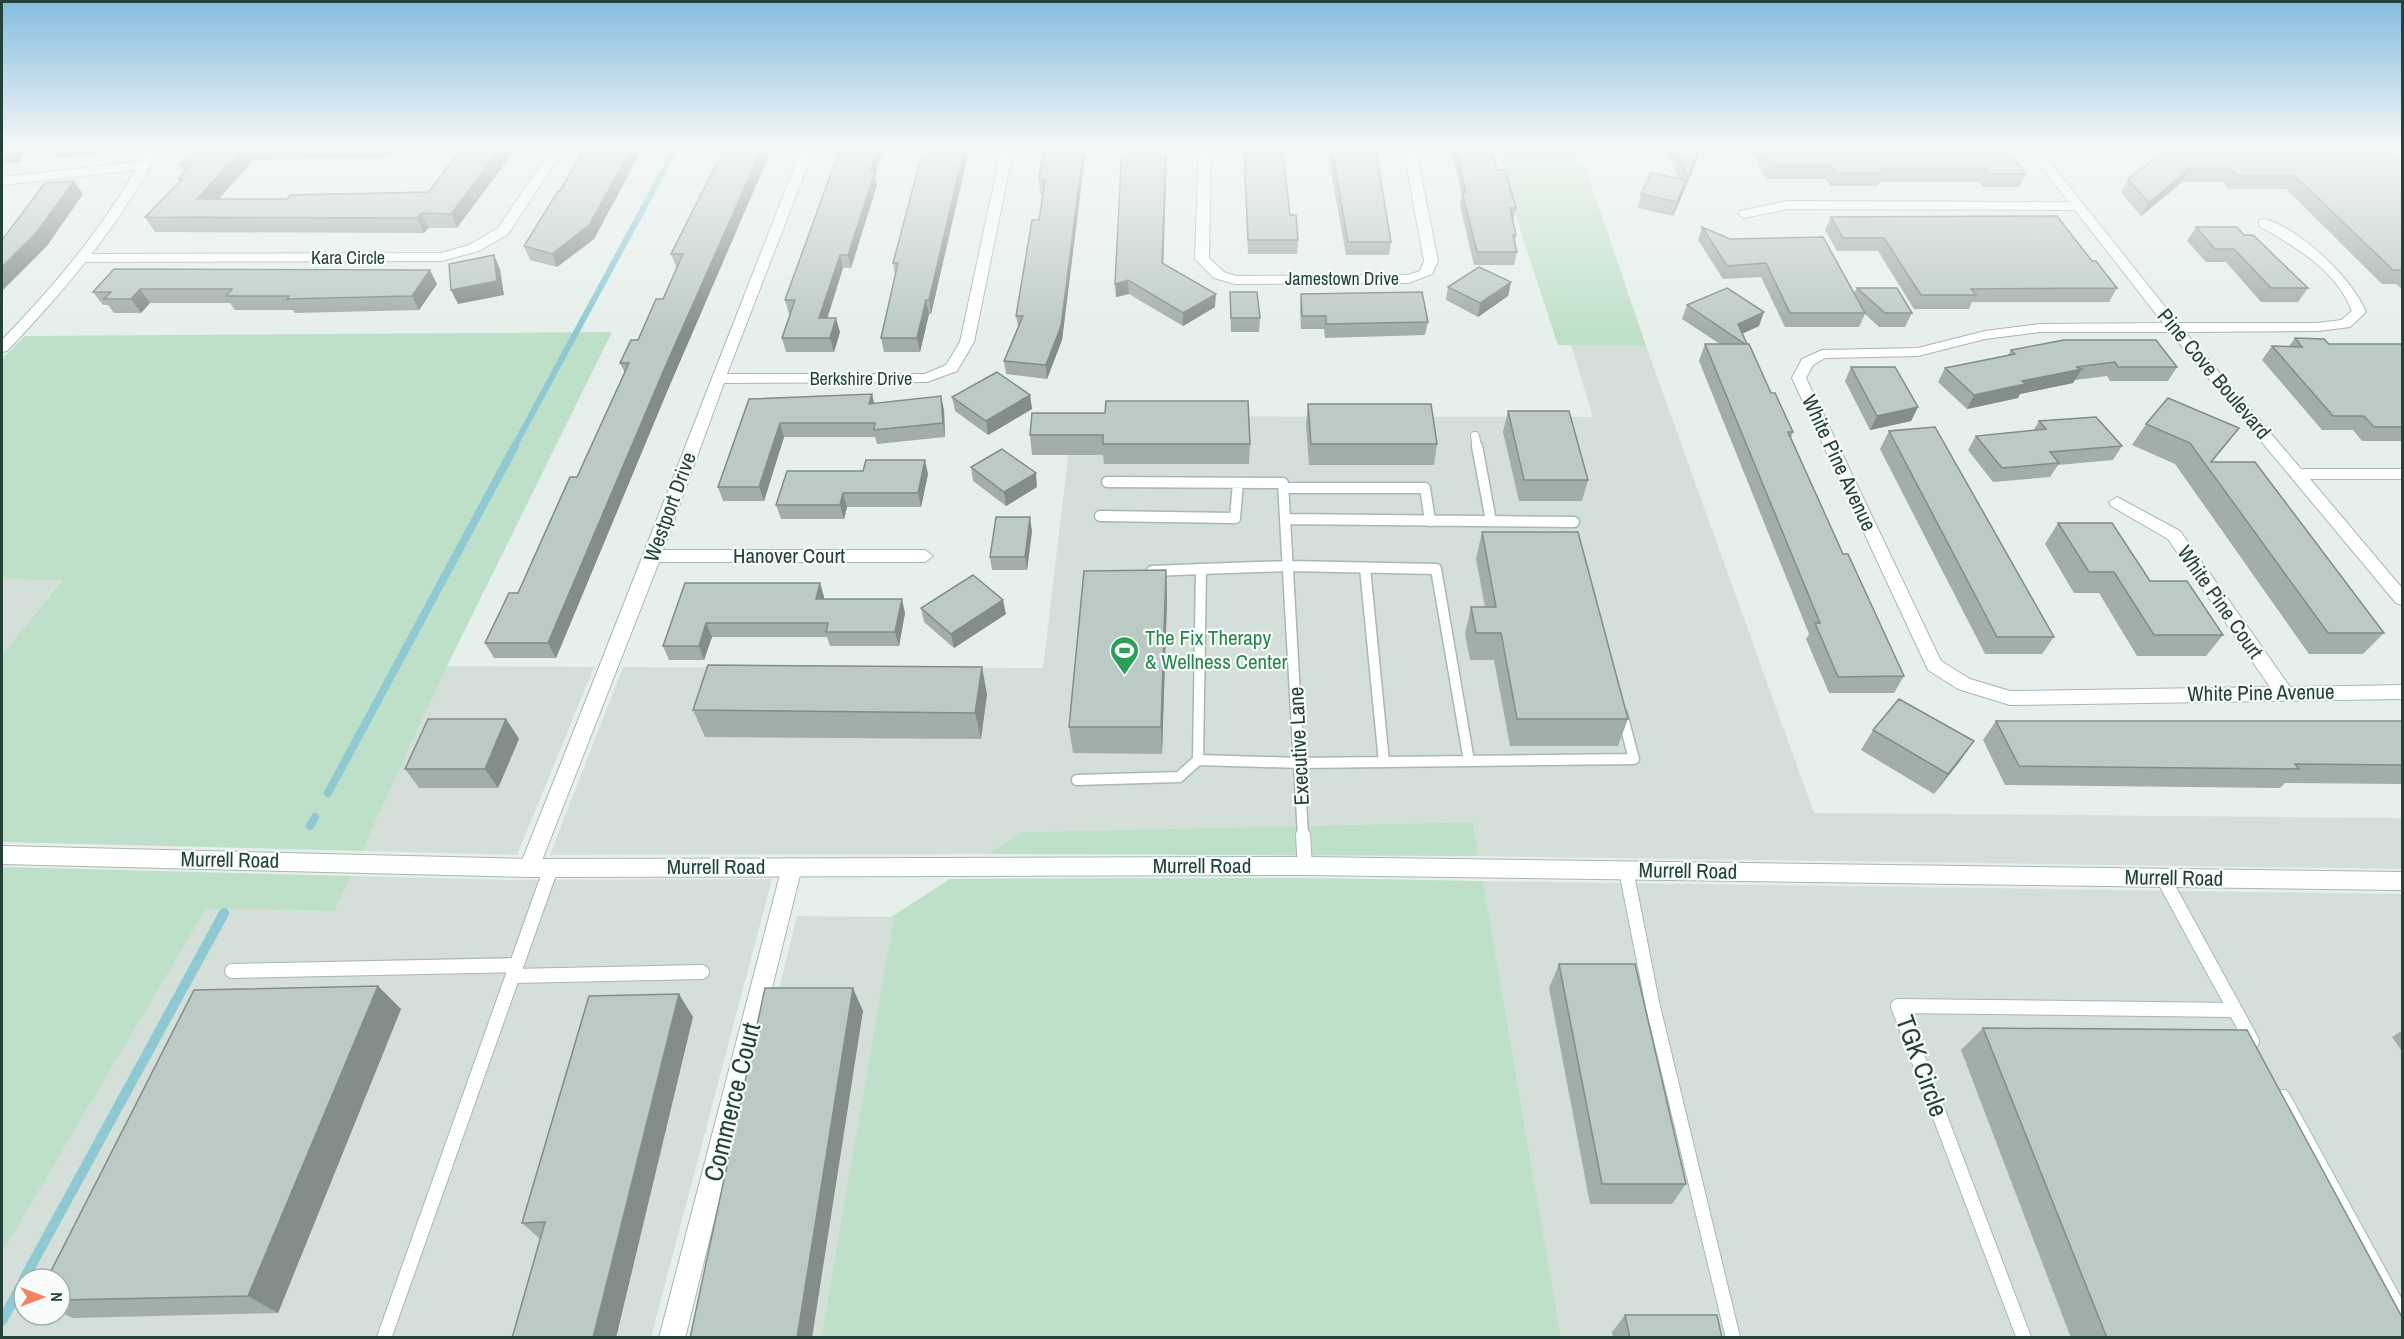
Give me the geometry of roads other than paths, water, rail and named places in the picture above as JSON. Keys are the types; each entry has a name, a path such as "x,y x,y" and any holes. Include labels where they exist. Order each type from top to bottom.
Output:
{"street":[{"path":"2,348 85,258 120,208"},
{"name":"Kara Circle","path":"85,258 441,257 474,248 503,231 518,208"},
{"name":"Westport Drive","path":"529,868 653,556 718,379 785,208"},
{"name":"Berkshire Drive","path":"718,379 927,378 952,368 967,342 995,208"},
{"name":"Jamestown Drive","path":"1203,208 1202,259 1219,275 1235,280 1409,279 1425,274 1431,261 1421,208"},
{"path":"1744,214 1770,208"},
{"name":"Pine Cove Boulevard","path":"2081,208 2175,330 2403,599"},
{"name":"White Pine Avenue","path":"2264,223 2308,249 2355,296 2359,312 2345,324 2318,327 2175,330 2040,328 1985,335 1918,352 1822,354 1808,362 1800,378 1934,665 1964,684 2010,698 2403,692"},
{"path":"2297,474 2403,474"},
{"name":"White Pine Court","path":"2117,502 2174,535 2284,693"},
{"name":"Hanover Court","path":"653,556 925,556"},
{"name":"Murrell Road","path":"2,855 529,868 1305,866 2403,881"},
{"name":"Commerce Court","path":"672,1338 792,867"}],"lane":[{"path":"1475,436 1491,521"},
{"path":"1107,482 1283,483 1284,488 1425,488 1430,521"},
{"path":"1100,516 1234,518 1238,483"},
{"name":"Executive Lane","path":"1284,488 1305,866"},
{"path":"1286,519 1574,522"},
{"path":"1135,572 1289,566 1436,569 1469,761"},
{"path":"1365,568 1383,762"},
{"path":"1198,760 1201,570"},
{"path":"1077,780 1179,777 1198,760 1300,763 1634,759 1618,701"},
{"path":"384,1338 551,868"},
{"path":"1626,870 1653,1007 1733,1338"},
{"path":"2163,878 2258,1052"},
{"path":"232,971 702,972"},
{"name":"TGK Circle","path":"2024,1338 1898,1006 2235,1010"},
{"path":"2275,1083 2403,1314"}],"waterway":[{"path":"514,447 643,208"},
{"path":"328,793 515,446"},
{"path":"310,826 315,817"},
{"path":"31,1267 224,913"},
{"path":"2,1321 12,1302"}],"place":[{"name":"The Fix Therapy & Wellness Center","path":"1124,676"}]}
